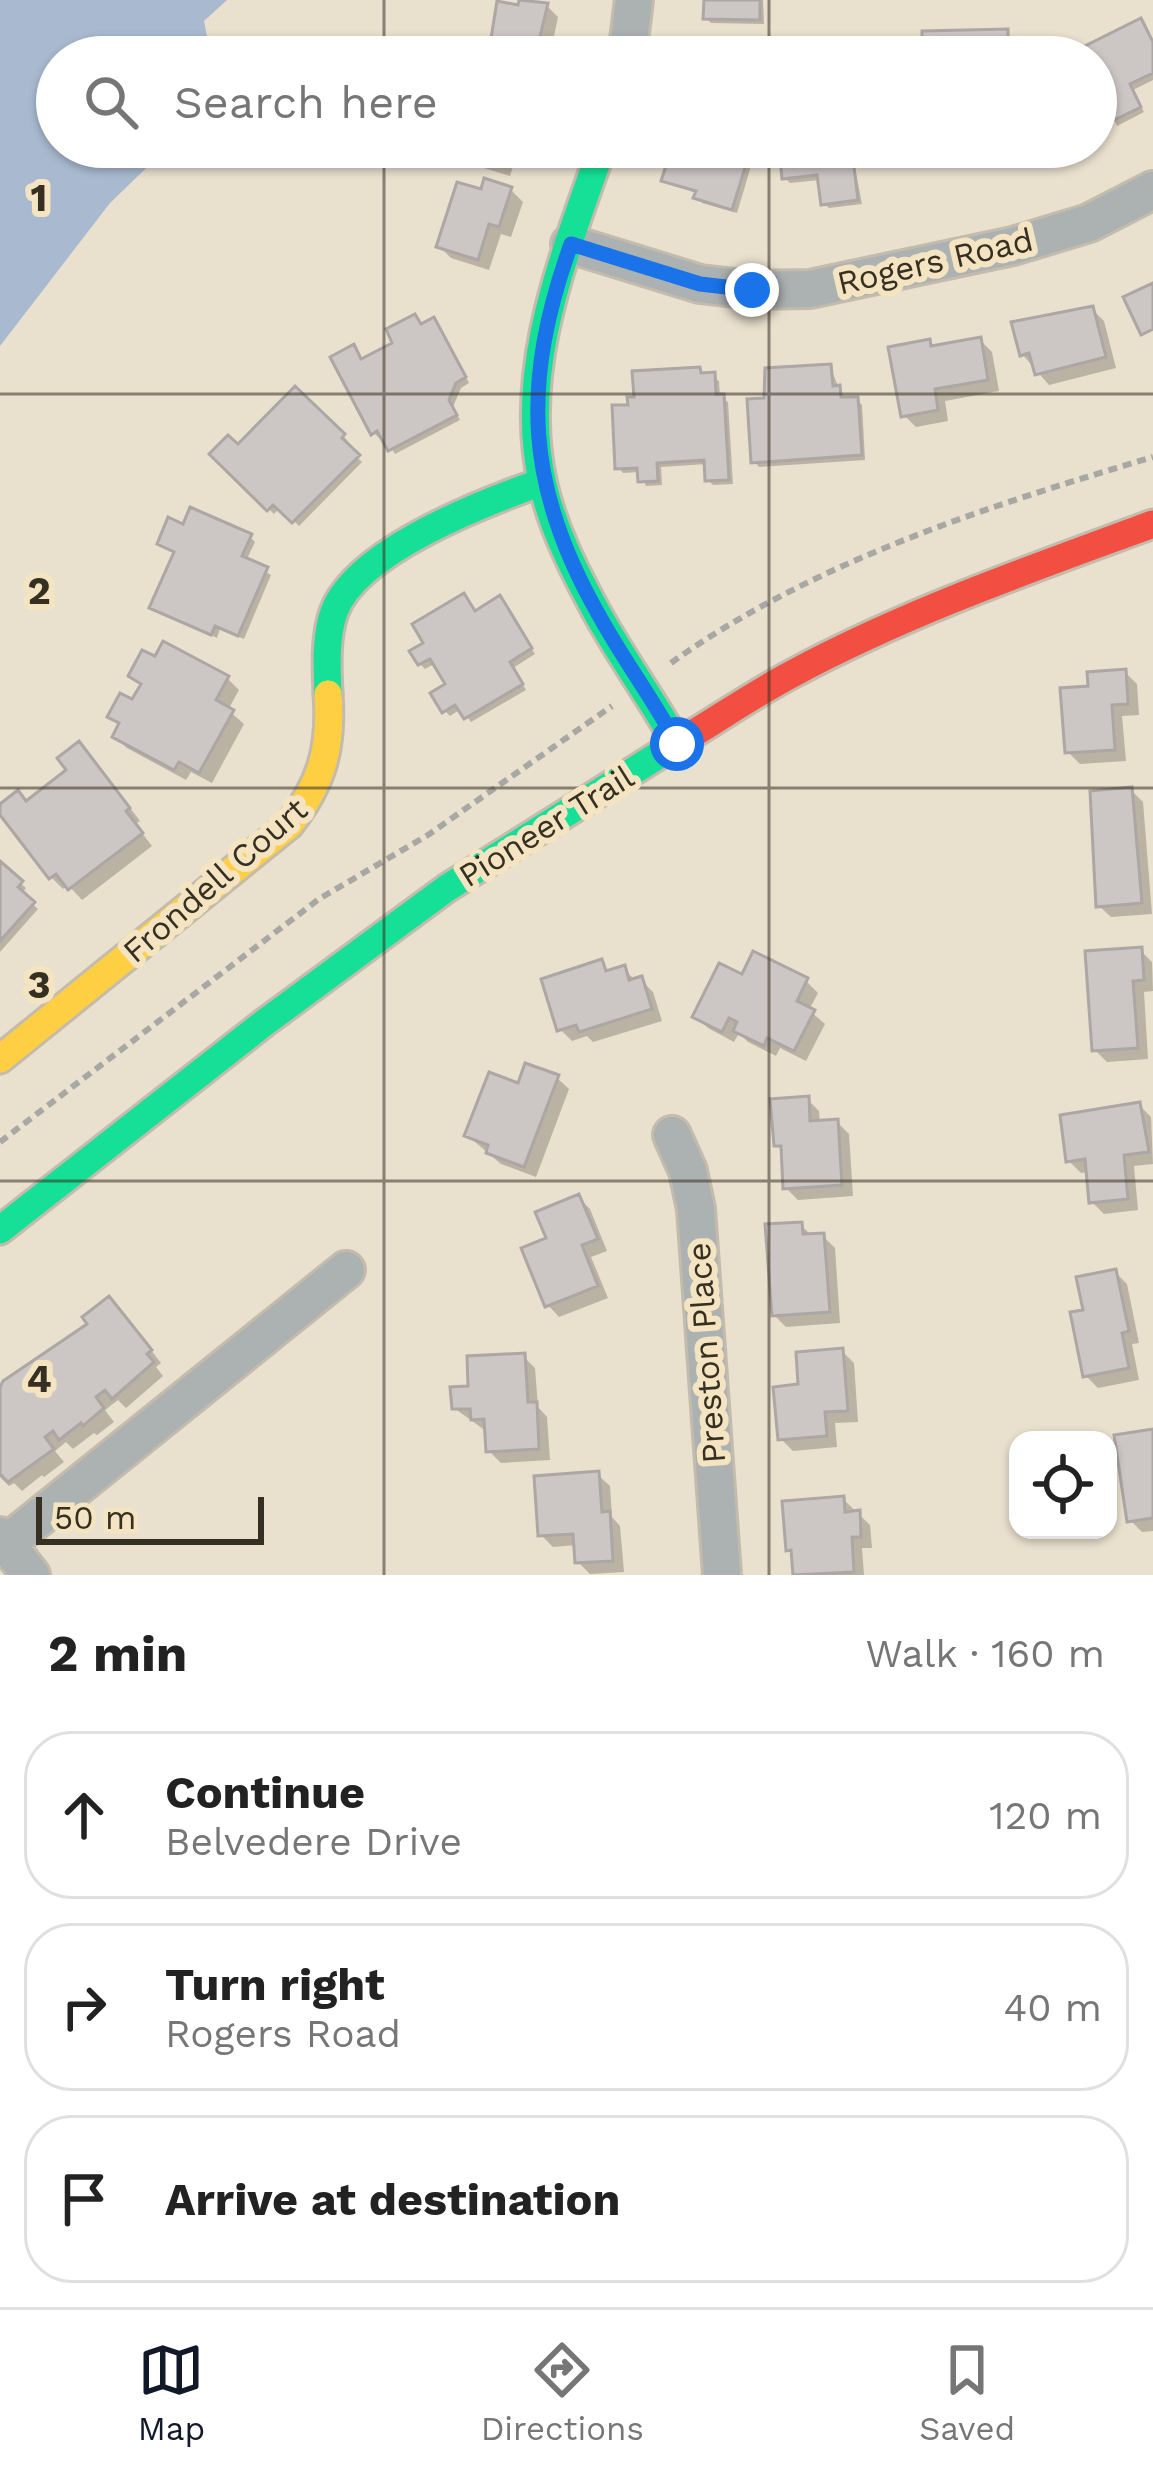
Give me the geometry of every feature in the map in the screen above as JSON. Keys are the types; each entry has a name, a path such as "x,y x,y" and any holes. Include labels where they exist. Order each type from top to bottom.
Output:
{"street":[{"path":"630,36 634,0"},
{"path":"595,168 550,302 537,429 542,482 568,555 599,616 677,744"},
{"name":"Rogers Road","path":"571,244 700,284 752,290 810,289 1013,246 1089,223 1153,190"},
{"name":"Frondell Court","path":"0,1059 289,825 310,802 324,774 331,743 329,642 344,590 368,570 475,505 542,482"},
{"name":"Pioneer Trail","path":"0,1231 263,1024 447,889 677,744 792,674 874,634 981,586 1153,524"},
{"name":"Preston Place","path":"672,1135 688,1171 696,1209 722,1575"},
{"path":"31,1575 3,1540 346,1270"}],"path":[{"path":"0,1142 319,899 428,836 708,636 826,570 1153,457"}],"water":[{"path":"0,0 227,0 204,21 207,36 36,36 36,168 146,168 110,203 0,346"}],"building":[{"path":"519,0 548,3 540,36 491,36 497,1 518,5"},
{"path":"704,0 760,0 760,20 703,19"},
{"path":"1141,18 1153,42 1153,73 1130,84 1141,107 1117,119 1117,36 1105,36"},
{"path":"1008,29 1008,36 922,36 922,31"},
{"path":"665,168 745,168 732,210 693,198 696,191 661,181"},
{"path":"781,168 854,168 858,200 821,205 817,175 782,179"},
{"path":"484,178 512,187 499,227 489,224 478,260 436,247 457,182 481,189"},
{"path":"1153,283 1153,329 1141,335 1123,297"},
{"path":"1093,306 1106,357 1035,375 1029,353 1020,356 1011,322"},
{"path":"415,314 421,324 434,317 466,377 456,383 449,400 457,415 388,451 377,431 371,435 330,357 354,344 361,359 392,343 386,329"},
{"path":"981,337 988,380 935,389 938,410 901,417 888,347 930,339 931,346"},
{"path":"831,364 833,386 840,385 841,397 858,397 862,455 751,463 747,399 764,398 765,368"},
{"path":"700,367 701,373 715,372 716,394 724,394 729,480 705,481 704,460 657,463 658,481 638,482 637,468 615,469 612,405 628,405 627,397 634,397 632,371"},
{"path":"295,386 360,455 292,523 273,505 267,511 209,454 228,435 238,444"},
{"path":"190,507 252,534 242,556 268,567 238,636 215,626 211,635 149,608 174,552 157,544 168,517 183,524"},
{"path":"464,593 475,611 500,595 532,648 510,662 523,684 464,719 455,705 442,713 430,693 445,684 430,659 418,665 409,651 423,643 412,624"},
{"path":"163,641 229,676 216,700 234,710 199,773 179,762 174,770 112,737 119,723 107,717 120,693 132,699 141,684 128,676 142,650 155,656"},
{"path":"1126,669 1128,704 1112,705 1115,750 1065,753 1060,688 1088,686 1087,672"},
{"path":"79,741 130,808 126,811 143,833 68,890 56,874 49,879 0,815 0,804 18,790 26,801 66,770 57,758"},
{"path":"1132,787 1142,903 1096,907 1090,791"},
{"path":"0,861 23,881 18,887 35,902 0,941"},
{"path":"1142,947 1144,980 1133,981 1138,1048 1092,1051 1085,951"},
{"path":"753,951 808,978 797,1001 815,1010 794,1051 767,1038 764,1046 733,1031 737,1022 729,1018 722,1032 692,1017 719,963 742,974"},
{"path":"602,959 606,971 625,965 629,980 642,976 652,1009 579,1032 576,1025 557,1031 541,979"},
{"path":"525,1063 559,1075 524,1167 486,1153 488,1145 464,1136 489,1072 518,1083"},
{"path":"809,1096 810,1121 838,1119 842,1185 783,1189 781,1146 774,1146 770,1099"},
{"path":"1140,1102 1149,1152 1124,1155 1128,1199 1089,1203 1085,1159 1066,1162 1060,1115"},
{"path":"579,1194 598,1239 582,1245 598,1286 545,1307 521,1248 546,1238 535,1212"},
{"path":"802,1222 803,1234 824,1233 830,1312 772,1316 765,1224"},
{"path":"1116,1269 1129,1331 1122,1333 1129,1368 1083,1377 1070,1312 1083,1310 1076,1277"},
{"path":"109,1296 152,1350 147,1354 154,1362 112,1399 105,1390 96,1397 104,1408 83,1426 59,1440 53,1431 45,1437 54,1449 8,1482 0,1474 3,1381 87,1324 82,1317"},
{"path":"843,1348 848,1411 825,1412 827,1436 778,1440 773,1387 798,1384 796,1352"},
{"path":"525,1353 528,1402 537,1402 539,1449 486,1452 484,1419 471,1420 470,1409 452,1409 450,1387 468,1386 467,1356"},
{"path":"1153,1429 1153,1518 1127,1522 1117,1435"},
{"path":"599,1471 602,1512 610,1511 613,1561 575,1563 573,1534 538,1536 534,1476"},
{"path":"844,1496 845,1512 860,1510 861,1537 852,1537 854,1572 793,1575 782,1501"}],"traffic: fast":[{"path":"595,168 548,313 540,356 536,442 547,501 573,566 677,744"},
{"path":"328,694 328,642 334,612 368,569 425,532 542,482"},
{"path":"0,1230 264,1023 447,888 681,741"}],"traffic: slow":[{"path":"0,1059 289,825 310,794 322,764 328,694"}],"traffic: jam":[{"path":"681,741 778,682 880,631 1153,524"}],"route":[{"path":"677,744 656,702 599,616 568,555 542,482 537,429 550,302 571,244 700,284 752,290"}]}
